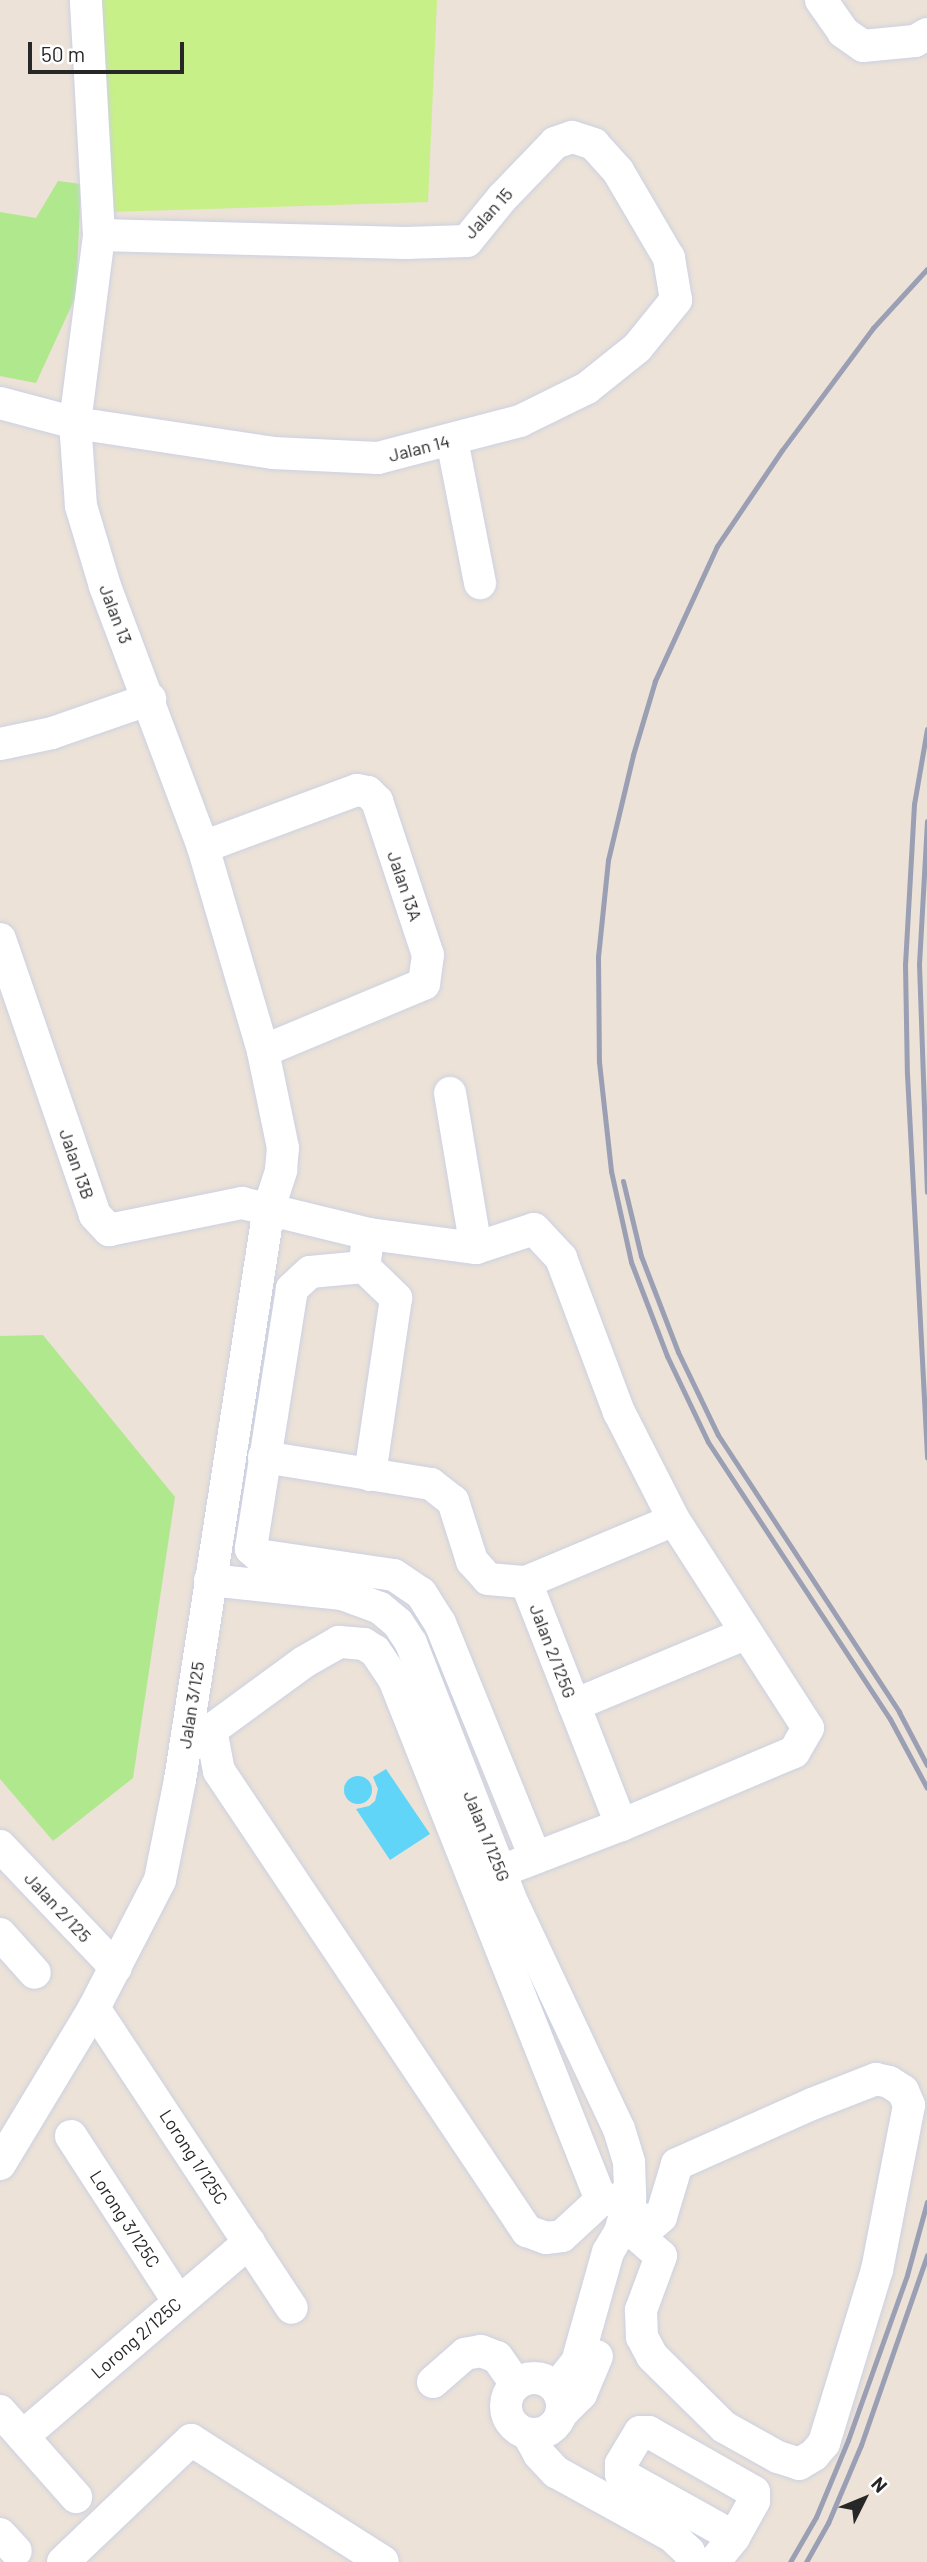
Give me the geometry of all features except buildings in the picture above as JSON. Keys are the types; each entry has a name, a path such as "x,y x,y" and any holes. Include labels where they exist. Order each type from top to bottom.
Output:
{"street":[{"name":"Jalan 13","path":"86,0 99,235 75,423 81,506 92,547 203,847 263,1051 283,1148 281,1170 270,1208"},
{"path":"821,0 843,32 863,46 915,41 927,34"},
{"name":"Jalan 15","path":"99,235 405,243 467,241 502,198 555,143 572,137 594,144 618,171 670,258 676,300"},
{"name":"Jalan 14","path":"0,403 75,423 286,454 378,458 520,421 587,388 637,348 676,300"},
{"path":"452,440 480,583"},
{"path":"0,744 52,733 150,699"},
{"name":"Jalan 13A","path":"203,847 357,790 368,792 377,802 429,955 424,984 263,1051"},
{"name":"Jalan 13B","path":"0,939 95,1215 109,1230 214,1206 242,1203 270,1208"},
{"path":"450,1093 476,1248"},
{"path":"270,1208 369,1234 476,1248 534,1229 561,1258 619,1412 674,1520 808,1728 794,1752 621,1825 501,1871"},
{"name":"Jalan 3/125","path":"0,2164 94,2008 160,1880 180,1780 270,1208"},
{"path":"364,1267 369,1234"},
{"path":"370,1475 397,1298 364,1267 310,1272 292,1289 251,1549 258,1555 394,1574 421,1593 440,1623 535,1857"},
{"name":"Jalan 2/125G","path":"264,1457 431,1484 453,1501 472,1561 488,1579 526,1582 621,1825"},
{"path":"526,1582 674,1520"},
{"name":"Jalan 1/125G","path":"210,1580 342,1594 380,1608 398,1623 411,1643 501,1871 619,2129 629,2162 620,2214 608,2252 590,2351 572,2370 559,2400"},
{"path":"574,1705 747,1633"},
{"path":"620,2214 562,2236 546,2238 527,2231 219,1771 211,1730 303,1662 339,1642 364,1644 375,1651 394,1679 620,2214 661,2256 641,2310 642,2337 652,2356 724,2427 778,2457 799,2464 814,2455 824,2443 873,2282 909,2105 903,2091 889,2082 876,2079 812,2104 677,2164 661,2217 655,2222 620,2214"},
{"name":"Jalan 2/125","path":"0,1846 116,1968"},
{"path":"0,1934 35,1973"},
{"name":"Lorong 1/125C","path":"94,2008 292,2308"},
{"name":"Lorong 3/125C","path":"71,2136 178,2301"},
{"name":"Lorong 2/125C","path":"23,2436 249,2242"},
{"path":"433,2382 464,2354 481,2351 497,2357 516,2384"},
{"path":"528,2434 553,2428 559,2400 550,2382 532,2377 516,2384 507,2399 508,2416 512,2424 528,2434 539,2454 556,2472 672,2536 689,2552 693,2562"},
{"path":"0,2411 76,2497"},
{"path":"64,2562 191,2440 383,2562"},
{"path":"714,2562 734,2537"}],"green space":[{"path":"99,0 437,0 428,202 108,212"},
{"path":"58,181 81,184 76,296 36,383 0,376 0,212 36,218"},
{"path":"43,1335 175,1497 133,1778 53,1841 0,1779 0,1336"}],"water":[{"path":"386,1769 430,1834 390,1860 356,1809 369,1806 375,1801 378,1789 373,1777"},
{"path":"358,1776 368,1780 372,1790 368,1800 358,1804 348,1800 344,1790 348,1780"}],"railway":[{"path":"927,269 873,328 782,450 717,546 655,681 633,755 608,860 598,956 599,1062 611,1171 631,1262 667,1356 708,1442 890,1719 927,1788"},
{"path":"927,729 914,804 905,964 907,1074 927,1457"},
{"path":"927,821 919,964 927,1192"},
{"path":"623,1181 641,1256 678,1352 718,1435 899,1712 927,1765"},
{"path":"790,2562 816,2517 848,2440 907,2275 927,2202"},
{"path":"806,2562 828,2523 861,2445 927,2255"}]}
